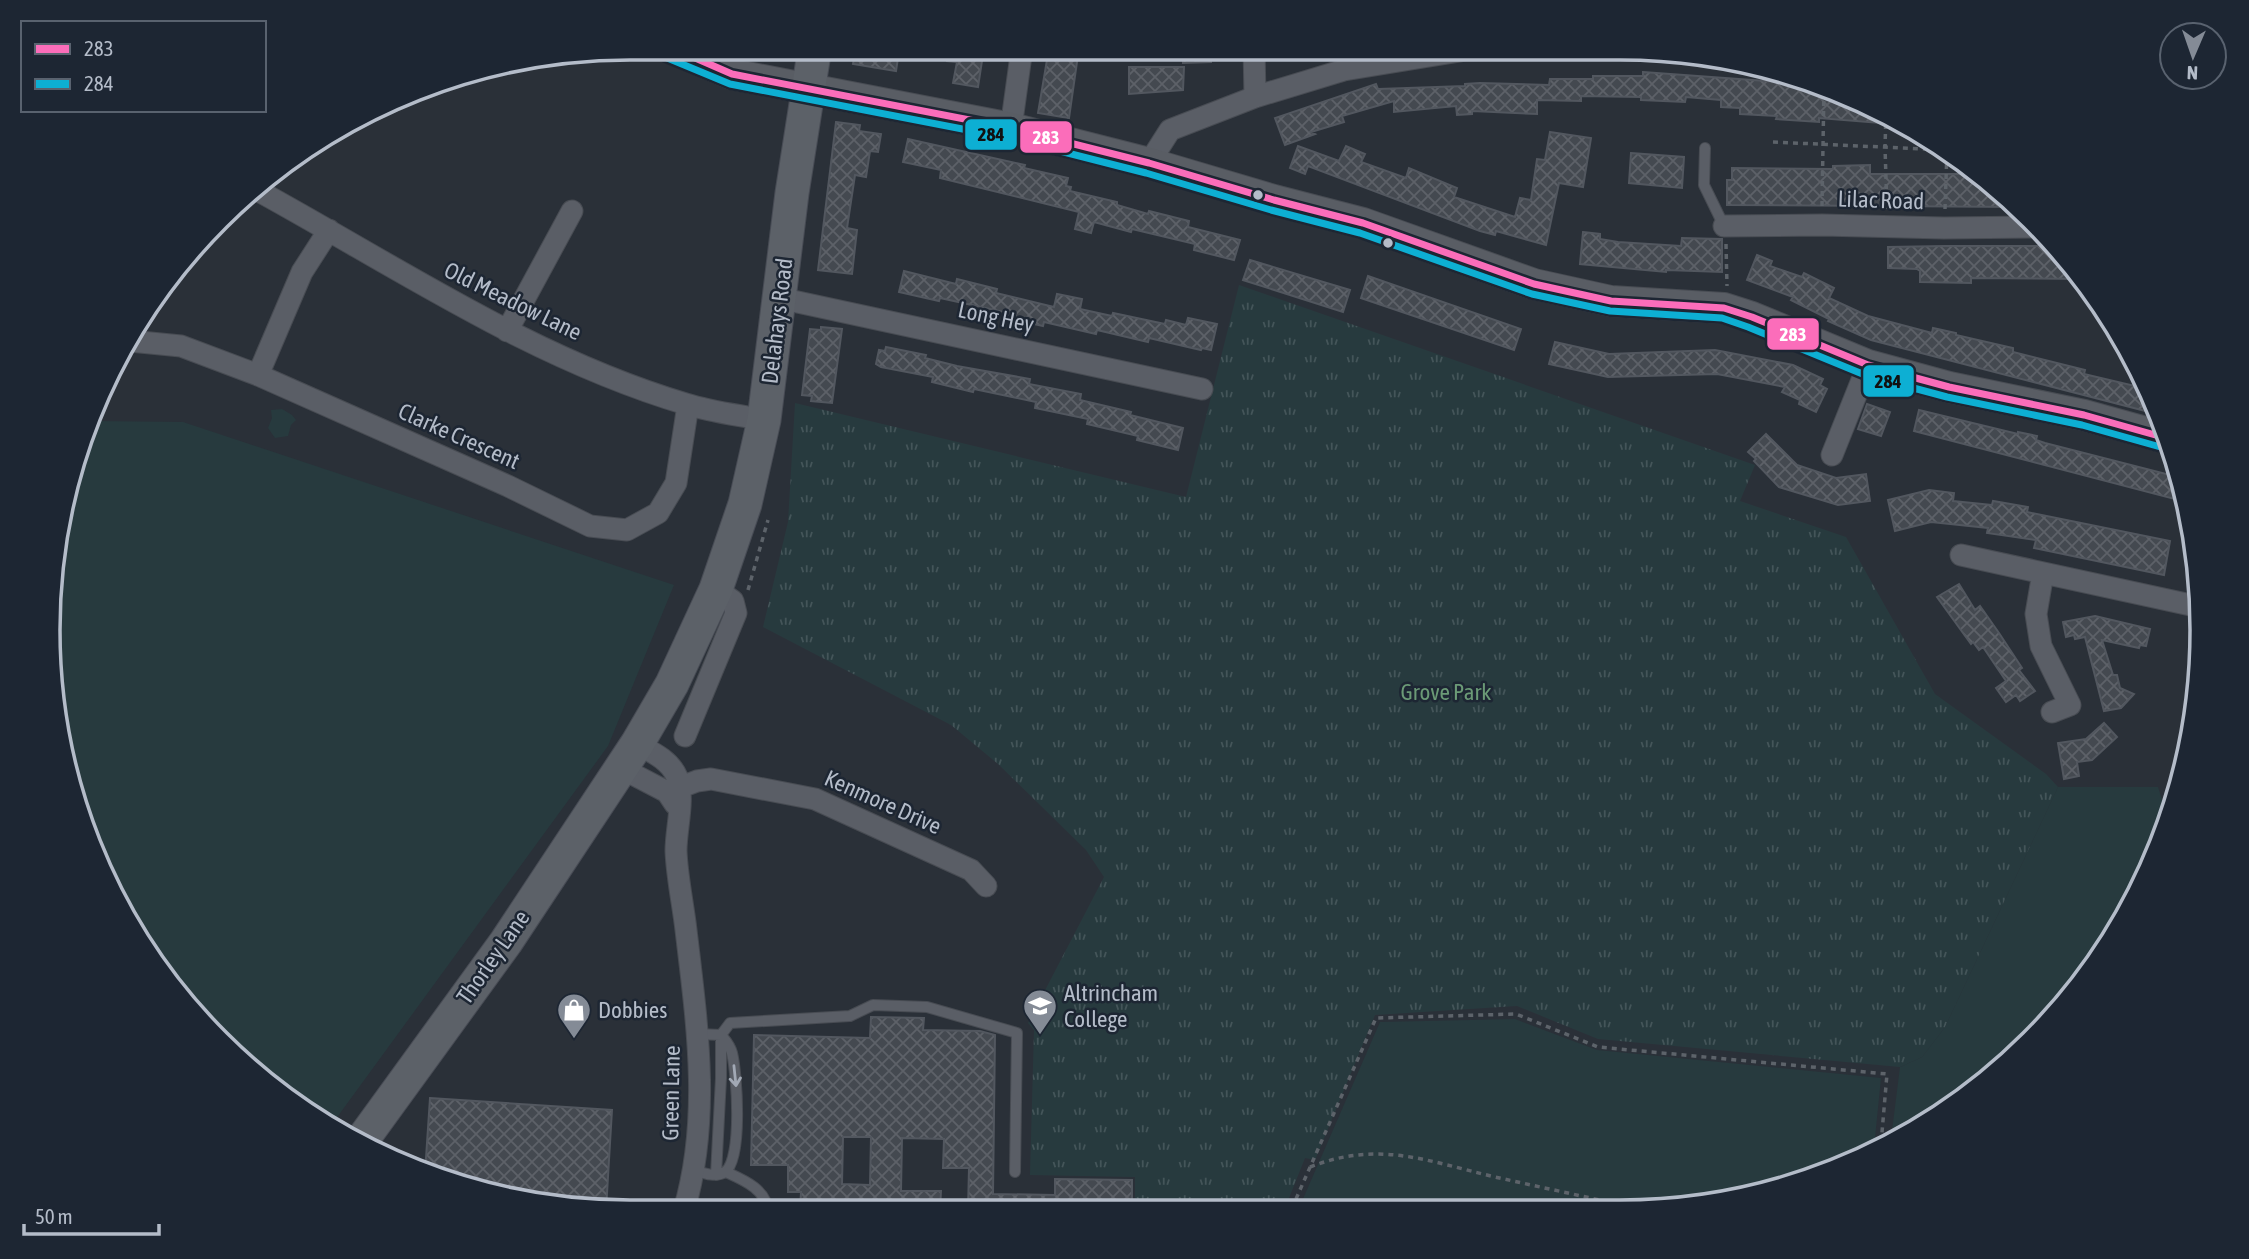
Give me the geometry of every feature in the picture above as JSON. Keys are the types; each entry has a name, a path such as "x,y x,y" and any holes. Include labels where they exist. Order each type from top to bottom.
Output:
{"main road":[{"name":"Delahays Road","path":"629,756 672,684 716,589 745,504 764,420 813,60"},
{"name":"Thorley Lane","path":"366,1135 506,942 629,756"}],"street":[{"path":"699,60 732,74 1011,128 1149,163 1273,200 1363,223 1534,284 1611,300 1727,309 1868,365 1949,387 2084,415 2155,435"},
{"path":"1011,128 1020,60"},
{"path":"1254,60 1255,97"},
{"path":"1149,163 1170,130 1255,97 1343,70 1402,60"},
{"name":"Old Meadow Lane","path":"263,193 507,331 621,381 688,405 764,420"},
{"path":"507,331 572,211"},
{"name":"Lilac Road","path":"1725,226 2024,227"},
{"path":"258,375 302,272 329,230"},
{"name":"Long Hey","path":"779,298 1202,389"},
{"name":"Clarke Crescent","path":"137,342 181,346 258,375 508,486 590,526 627,530 658,513 676,483 688,405"},
{"path":"1831,455 1868,365"},
{"path":"1961,555 2189,605"},
{"path":"2043,573 2036,614 2041,646 2070,705 2052,712"},
{"path":"685,736 736,613 733,601 716,589"},
{"path":"629,756 675,796"},
{"name":"Kenmore Drive","path":"675,796 697,781 711,779 815,799 971,870 986,887"},
{"name":"Green Lane","path":"675,796 676,850 698,1034 700,1100 693,1170 686,1200"}],"lane":[{"path":"1705,148 1704,185 1725,226"},
{"path":"721,1174 720,1035 730,1023 850,1016 873,1005 927,1007 1017,1033 1015,1172"},
{"path":"698,1034 720,1035 728,1042 732,1053 736,1084 736,1147 733,1163 721,1174"},
{"path":"693,1170 721,1174 752,1185 764,1200"}],"path":[{"path":"1822,225 1824,98"},
{"path":"1886,126 1888,227"},
{"path":"1773,142 1926,150"},
{"path":"1944,228 1946,163"},
{"path":"1725,226 1727,309"},
{"path":"1296,1200 1376,1018 1516,1014 1598,1047 1887,1074 1882,1136"},
{"path":"1310,1167 1328,1160 1362,1154 1403,1154 1602,1200"}],"green space":[{"name":"Grove Park","path":"1239,285 1755,465 1740,501 1846,537 1935,694 2046,774 2058,787 1945,1027 1922,1057 1900,1067 1598,1039 1517,1006 1375,1015 1315,1160 1305,1158 1288,1200 1135,1200 1135,1177 1030,1175 1034,1030 1028,1023 1104,877 1086,850 998,764 951,725 763,627 788,522 795,403 1186,497"},
{"path":"282,409 296,420 291,425 288,436 275,438 268,428 272,418 271,410"},
{"path":"99,421 183,422 674,585 608,746 336,1118 283,1082 254,1058 226,1033 177,976 118,882 90,813 70,741 64,704 60,630 64,555 70,518"},
{"path":"2058,787 2158,787 2163,801 2131,882 2072,976 2023,1033 1995,1058 1936,1103 1892,1130 1900,1067 1922,1057 1945,1027"},
{"path":"1515,1019 1597,1050 1881,1078 1875,1139 1803,1169 1731,1189 1694,1195 1619,1200 1302,1200 1380,1022"}],"building":[{"path":"854,60 898,60 896,71 853,64"},
{"path":"982,60 978,87 953,83 957,62 947,61"},
{"path":"1047,60 1077,60 1069,118 1038,113"},
{"path":"1183,60 1211,60 1211,62 1183,63"},
{"path":"1129,67 1184,67 1183,90 1129,94"},
{"path":"1643,72 1775,82 1838,103 1881,123 1819,118 1819,122 1776,119 1777,116 1740,114 1740,108 1721,107 1721,100 1686,97 1685,102 1641,100 1641,97 1581,96 1581,101 1537,100 1537,114 1472,111 1472,114 1457,115 1456,106 1394,112 1394,101 1342,116 1344,122 1311,132 1315,134 1285,145 1275,118 1376,84 1378,89 1465,86 1480,83 1549,85 1550,79 1643,76"},
{"path":"836,122 860,125 859,131 881,134 878,152 870,151 866,177 855,175 847,228 857,230 852,274 818,270"},
{"path":"1550,132 1591,138 1583,187 1559,183 1546,245 1496,231 1495,235 1480,231 1308,166 1305,174 1290,168 1298,146 1339,161 1346,146 1365,154 1361,162 1406,178 1409,168 1457,188 1454,197 1515,217 1520,198 1531,200 1537,159 1545,160"},
{"path":"908,139 1025,165 1024,168 1068,178 1066,186 1071,187 1070,191 1117,202 1117,205 1148,214 1149,211 1189,221 1188,227 1240,240 1234,260 1194,250 1195,244 1132,229 1131,232 1094,222 1091,233 1075,229 1079,212 940,178 941,170 903,162"},
{"path":"1631,153 1684,157 1682,188 1629,183"},
{"path":"1870,165 1870,174 1962,174 2002,207 1727,205 1727,180 1732,180 1732,168 1833,169 1833,166"},
{"path":"1583,232 1600,234 1600,239 1618,242 1681,246 1682,238 1722,239 1722,272 1666,272 1580,264"},
{"path":"2041,246 2069,279 1971,278 1971,283 1920,282 1920,271 1917,269 1888,268 1888,247"},
{"path":"1757,255 1772,261 1770,266 1802,277 1804,273 1834,288 1829,298 1868,316 1932,333 1933,328 1956,333 2013,348 2013,352 2085,370 2084,374 2135,386 2146,411 1871,340 1828,321 1829,319 1791,300 1793,297 1747,280"},
{"path":"1250,260 1350,290 1343,312 1243,280"},
{"path":"904,271 956,284 957,279 997,289 996,293 1054,307 1057,294 1082,299 1080,309 1112,316 1113,313 1165,324 1166,320 1186,325 1188,318 1217,324 1211,350 1149,338 1148,342 1097,330 1096,334 1044,322 1043,326 1003,317 1004,312 899,292"},
{"path":"1368,276 1521,329 1514,350 1361,298"},
{"path":"821,327 842,329 832,403 811,401 812,396 802,395 810,329 821,330"},
{"path":"1555,342 1609,354 1715,350 1793,365 1823,379 1820,385 1827,389 1816,412 1799,404 1800,400 1782,392 1785,387 1717,374 1608,377 1549,364"},
{"path":"886,347 926,355 925,358 957,366 1030,379 1029,384 1081,394 1080,400 1183,428 1178,450 1137,440 1138,436 1087,424 1088,419 1035,408 1036,402 974,389 973,392 932,382 933,377 881,367 876,364 879,350 885,351"},
{"path":"1867,404 1890,412 1881,436 1858,429"},
{"path":"1919,410 2018,434 2037,436 2036,440 2045,443 2168,474 2174,499 1914,431"},
{"path":"1766,434 1797,465 1836,478 1866,474 1870,501 1838,505 1779,487 1748,452"},
{"path":"1929,490 1954,493 1953,501 1992,505 1993,501 2028,507 2027,512 2170,541 2164,575 2034,548 2036,540 1987,533 1988,528 1931,522 1895,531 1888,500"},
{"path":"1959,584 1975,610 1980,606 2035,691 2020,701 2016,695 2006,702 1996,688 2006,681 1983,647 1979,650 1973,642 1971,644 1937,597"},
{"path":"2095,616 2150,629 2146,646 2140,645 2139,648 2102,640 2120,688 2134,694 2121,708 2104,711 2085,637 2066,637 2063,622"},
{"path":"2104,723 2117,737 2092,760 2077,762 2079,776 2064,779 2058,743 2086,739"},
{"path":"871,1017 924,1018 923,1030 980,1031 995,1035 993,1194 1055,1195 1055,1179 1132,1180 1132,1200 968,1200 969,1168 943,1168 944,1139 902,1138 901,1191 941,1191 940,1200 801,1200 801,1192 788,1192 788,1165 751,1165 754,1035 870,1038","holes":["843,1137 871,1137 870,1185 842,1184"]},
{"path":"430,1098 612,1110 607,1199 518,1189 426,1161"}],"transit line":[{"name":"284","path":"672,60 730,84 1009,138 1146,173 1360,233 1532,294 1610,311 1722,318 1865,375 1947,397 2082,425 2159,447"},
{"name":"283","path":"700,60 732,74 1011,128 1149,163 1363,223 1534,284 1611,301 1724,308 1868,365 1949,387 2084,415 2155,435"}],"place":[{"name":"Altrincham College","path":"1040,1036"},
{"name":"Dobbies","path":"574,1040"}]}
